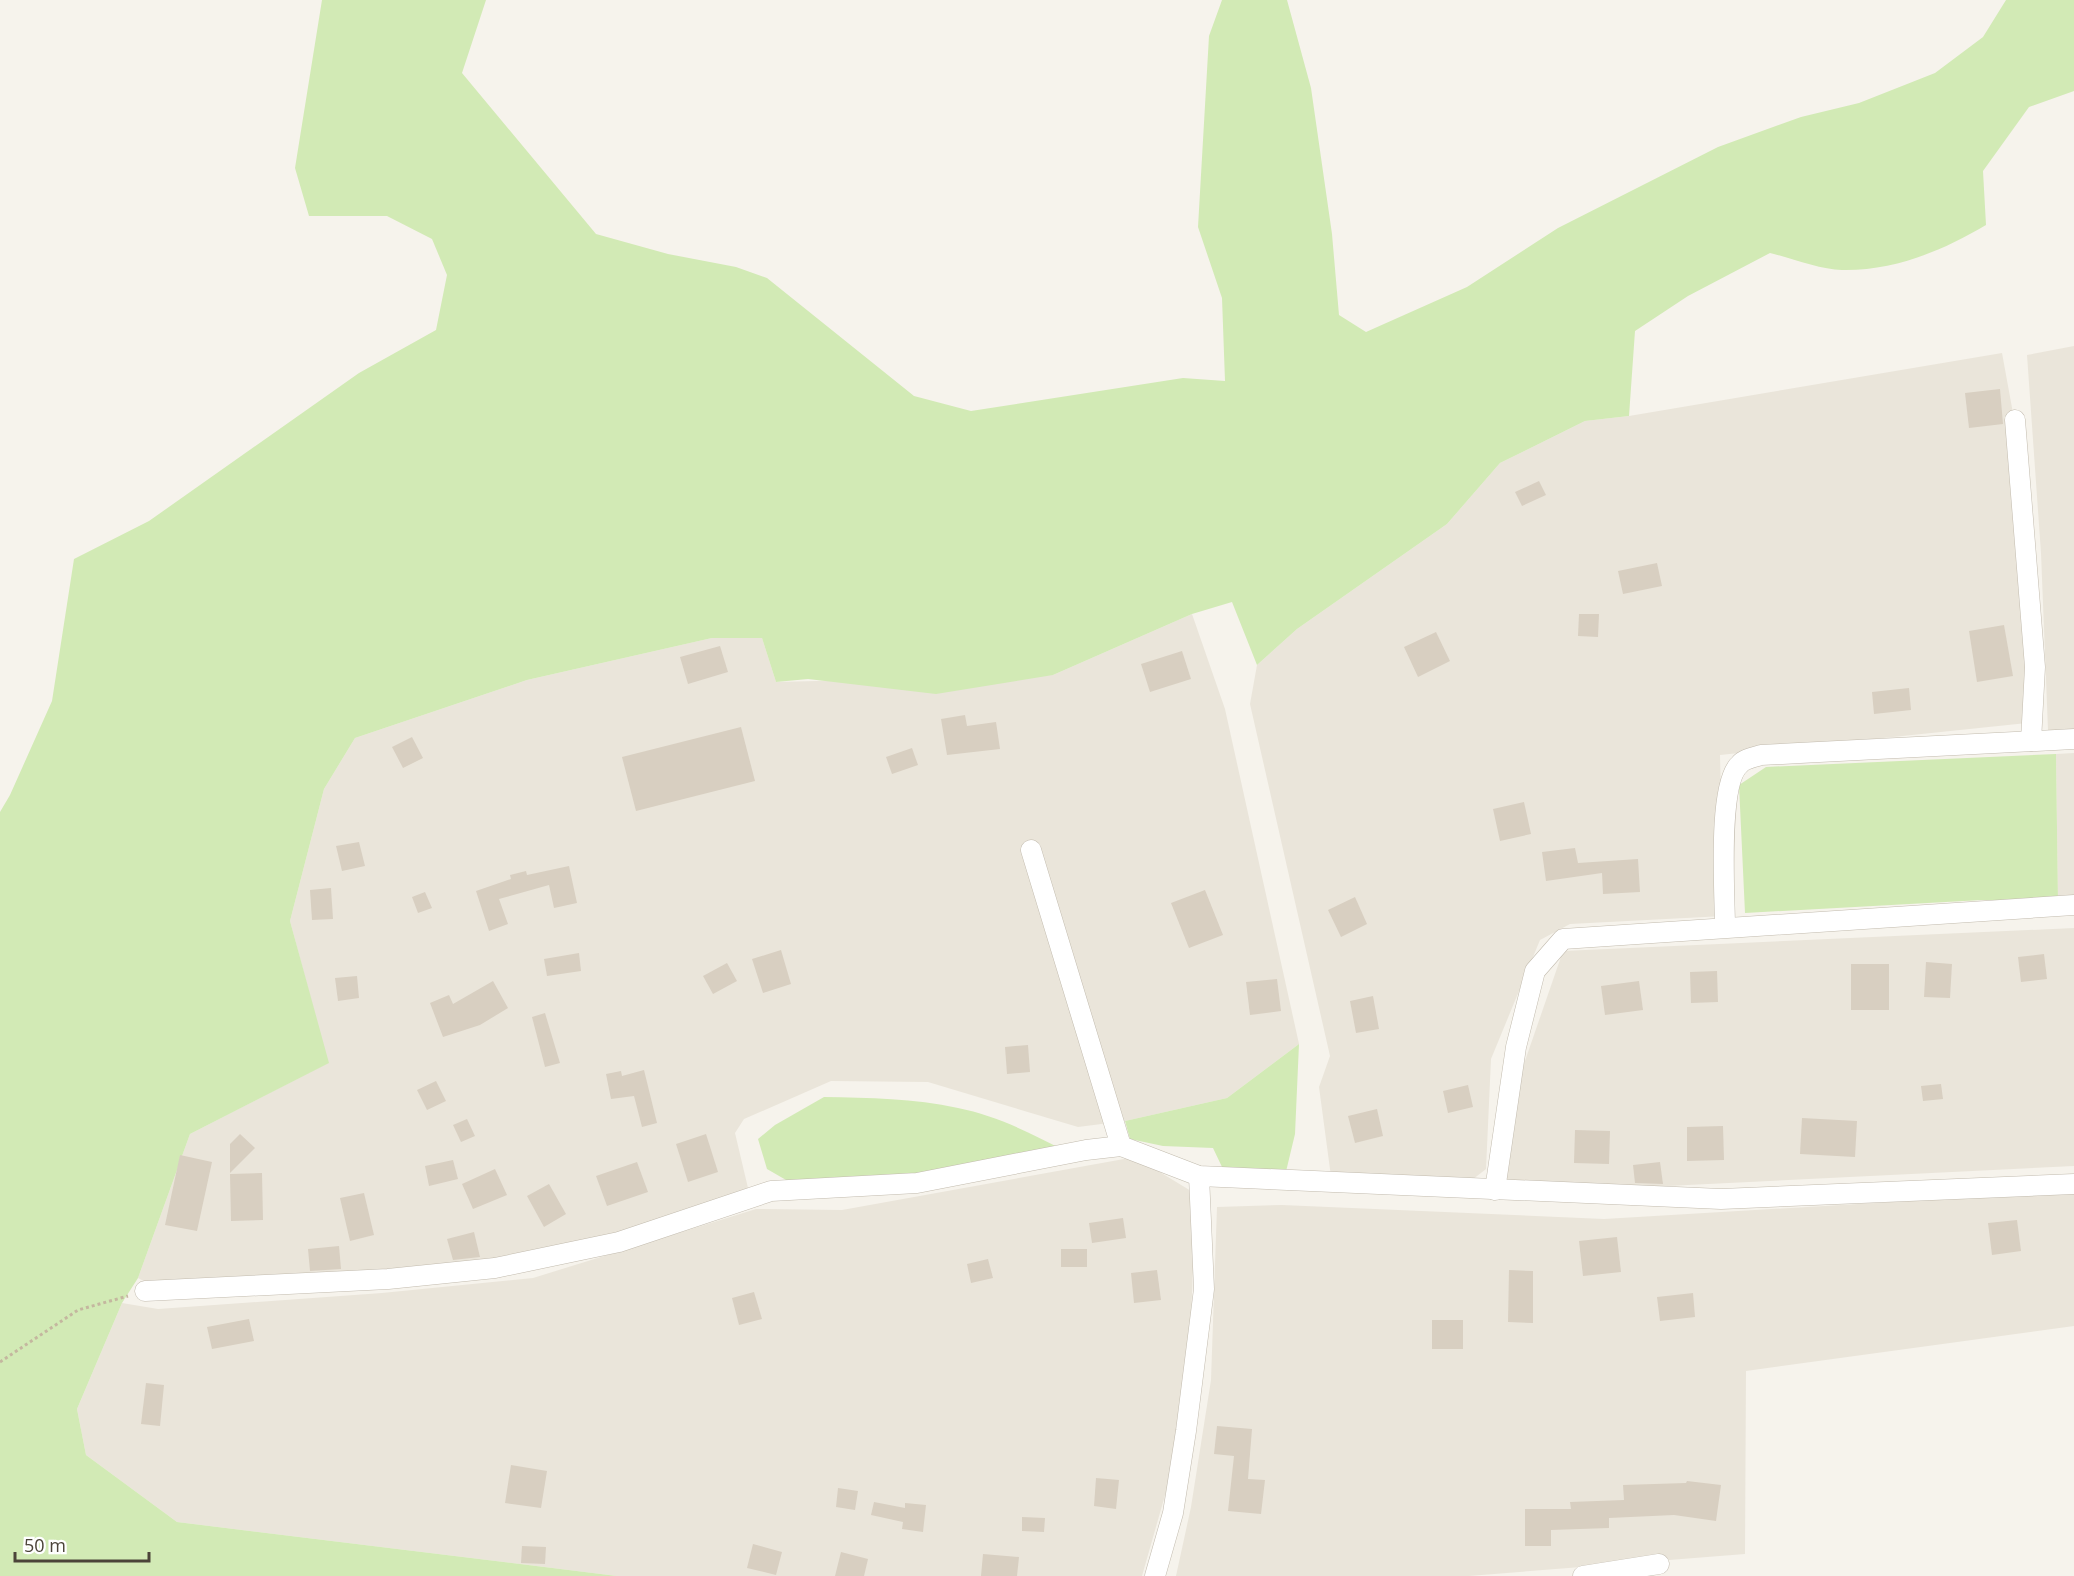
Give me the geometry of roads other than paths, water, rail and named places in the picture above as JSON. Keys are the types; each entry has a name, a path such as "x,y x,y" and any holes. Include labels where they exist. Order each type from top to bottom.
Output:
{"street":[{"path":"2015,420 2035,667 2031,741"},
{"path":"1725,927 1724,833 1730,780 1740,763 1761,755 2074,739"},
{"path":"1030,850 1121,1146"},
{"path":"1495,1190 1516,1047 1533,982 1536,971 1563,939 2074,905"},
{"path":"145,1291 388,1279 495,1268 619,1242 771,1191 917,1182 1086,1150 1121,1146 1199,1176 1495,1190 1721,1199 2074,1184"},
{"path":"1155,1576 1173,1513 1204,1289 1199,1176"},
{"path":"1583,1576 1659,1564"}]}
